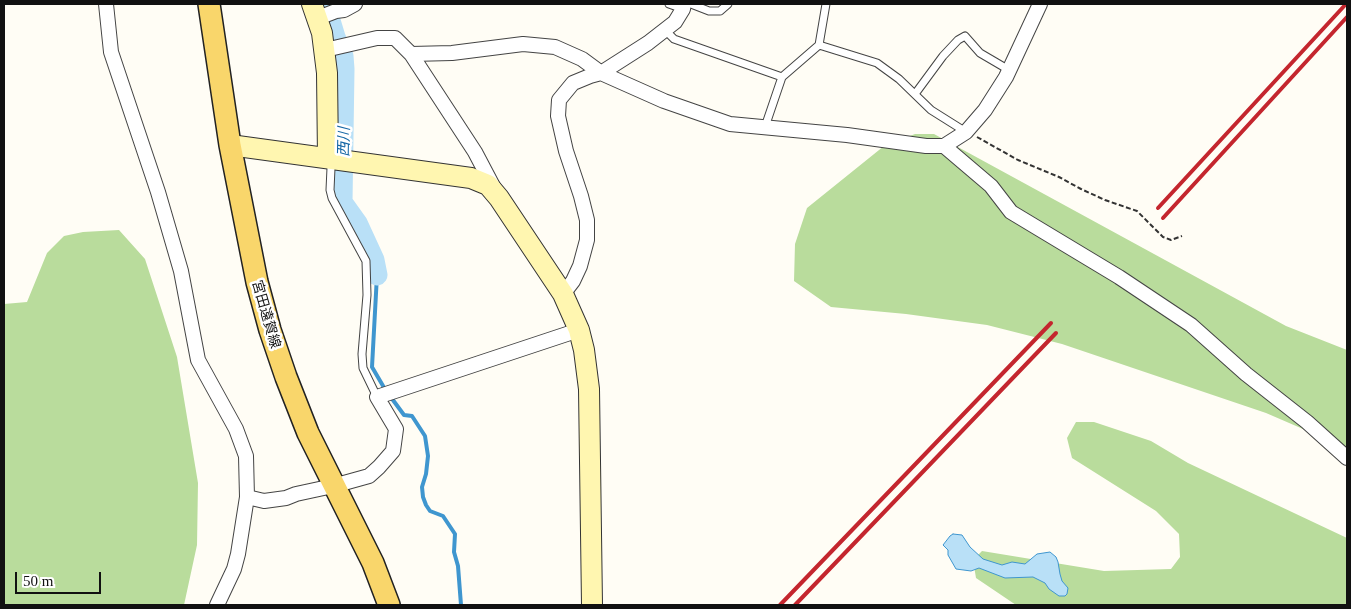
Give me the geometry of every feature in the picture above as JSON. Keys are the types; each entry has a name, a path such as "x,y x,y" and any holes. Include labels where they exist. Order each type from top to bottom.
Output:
{"main road":[{"name":"宮田遠賀線","path":"209,4 230,145 257,282 270,330 308,433 373,563 389,605"}],"street":[{"path":"106,4 111,52 160,200 181,271 198,360 236,429 246,456 247,497 234,569 217,605"},
{"path":"328,158 325,50 315,11 344,10 355,4"},
{"path":"411,54 452,53 523,44 555,46 582,59 601,73 664,102 730,124 847,135 926,146 944,146 966,132 985,110 1009,70 1040,4"},
{"path":"563,294 573,281 580,266 587,240 587,220 566,151 558,116 559,100 573,84 601,73 665,30 675,22 686,5"},
{"path":"325,50 377,38 395,38 411,54 475,152 499,198 563,294 579,330 587,366 592,605"},
{"path":"230,145 471,178 488,185 499,198"},
{"path":"944,146 991,186 1011,212 1119,277 1191,325 1246,374 1308,422 1347,458"},
{"path":"247,497 264,501 286,498 369,476 393,451 396,429 377,396 579,330"}],"lane":[{"path":"669,4 686,5 709,11 720,11 728,4"},
{"path":"766,127 782,77 819,45 826,4"},
{"path":"665,30 674,39 782,77"},
{"path":"915,94 943,56 958,40 965,36 980,53 1009,70"},
{"path":"819,45 876,63 899,79 931,110 966,132"},
{"path":"328,158 331,168 330,190 332,198 366,261 367,295 362,354 363,368 377,396"}],"path":[{"path":"966,132 1018,160 1059,177 1104,200 1137,211 1163,237 1171,240 1182,236"}],"green space":[{"path":"915,134 934,134 1286,326 1347,350 1347,448 1266,413 1062,344 987,325 906,314 831,307 794,281 795,244 807,208 884,146"},
{"path":"119,230 145,259 177,357 198,483 197,545 184,605 4,605 4,304 27,302 47,253 64,236 83,232"},
{"path":"1076,422 1094,422 1151,441 1188,463 1347,538 1347,605 1016,605 976,578 973,560 982,551 1104,571 1171,569 1180,557 1179,534 1156,511 1072,458 1067,438"}],"water":[{"path":"953,534 962,535 970,547 983,559 1002,565 1012,562 1025,564 1037,554 1050,552 1056,557 1062,581 1068,588 1067,594 1059,596 1049,589 1045,583 1033,577 1005,578 979,568 971,571 956,569 948,555 948,550 943,545"}],"waterway":[{"name":"西川","path":"325,4 343,56 342,202 357,223 374,260 377,275"},
{"path":"377,275 372,367 386,391"},
{"path":"390,396 404,415 412,416 425,436 428,456 422,487 423,497 430,511 443,516 455,534 454,552 458,566 461,605"}],"railway":[{"path":"1158,208 1346,4"},
{"path":"1163,218 1347,17"},
{"path":"780,605 1051,323"},
{"path":"795,605 1056,333"}]}
